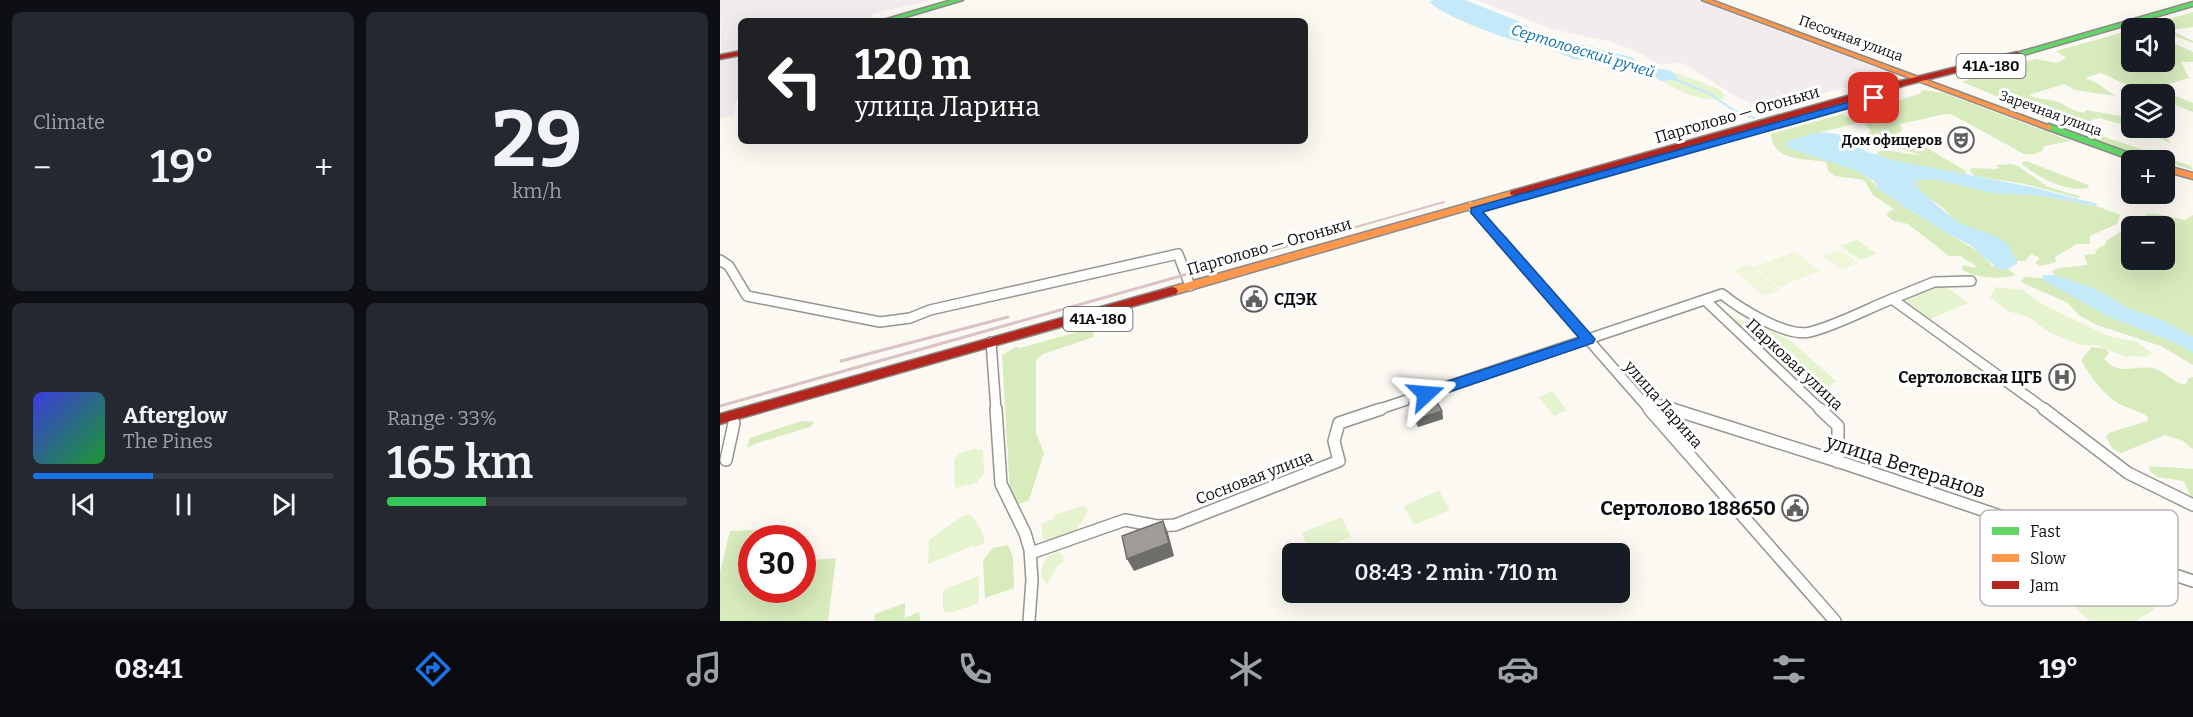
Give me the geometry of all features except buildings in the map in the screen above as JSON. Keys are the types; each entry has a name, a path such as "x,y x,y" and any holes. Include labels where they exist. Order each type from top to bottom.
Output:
{"main road":[{"path":"895,18 960,0"},
{"name":"Песочная улица","path":"1705,0 1924,81"},
{"name":"Парголово — Огоньки","path":"720,419 991,345 2193,4"},
{"path":"720,57 738,54"},
{"name":"Заречная улица","path":"1924,81 2121,153"},
{"path":"2175,171 2193,176"},
{"name":"Парголово — Огоньки","path":"720,427 1190,286 1473,208"}],"street":[{"name":"улица Ларина","path":"1473,208 1834,621"},
{"path":"720,260 726,262 735,273 740,289 747,296 880,322 910,318 930,310 1178,254 1190,286"},
{"path":"1892,299 1934,282 1971,281"},
{"name":"Сосновая улица","path":"1031,553 1125,520 1157,526 1175,525 1333,465 1339,461 1334,441 1339,423 1722,294 1739,309 1796,332 1808,333 1892,299"},
{"path":"1892,299 2034,401 2128,473 2193,505"},
{"name":"Парковая улица","path":"1705,300 1838,426 1838,462"},
{"path":"991,345 1001,484 1022,526 1031,553 1029,621"},
{"name":"улица Ветеранов","path":"1641,399 1981,510"},
{"path":"726,460 734,423"},
{"name":"улица Ветеранов","path":"2178,576 2193,581"}],"shaded area":[{"path":"720,0 929,1 872,14 873,18 738,18 738,50 721,53"},
{"path":"1477,0 1696,0 1894,74 1767,109 1738,98 1683,63 1659,64 1638,52 1608,41 1552,29"},
{"path":"738,56 738,100 736,100 734,115 720,118 720,60"}],"green space":[{"path":"2193,12 2193,27 2175,29 2175,18 2172,18"},
{"path":"2175,32 2193,41 2193,43 2175,36"},
{"path":"2121,33 2121,72 2175,72 2175,44 2193,52 2193,62 2181,62 2189,78 2169,84 2125,84 2101,73 2085,78 2097,83 2115,96 2075,90 2064,84 2029,95 2058,102 2084,113 2086,110 2121,116 2121,124 2099,118 2089,121 2102,132 2102,136 2144,150 2125,150 2101,143 2081,131 1962,82 1972,79 2001,78 1994,71 2036,59 2057,63 2066,58 2056,51"},
{"path":"1669,70 1719,89 1725,95 1724,99 1699,98 1676,89 1662,81 1670,81 1678,77"},
{"path":"1923,90 1944,93 2071,141 2044,146 2042,151 2034,154 2024,154 1951,114 1945,114 1900,124 1902,131 1894,135 1915,141 1966,171 1965,175 1903,163 1877,155 1878,152 1885,150 1923,156 1865,136 1871,131 1865,124 1869,110 1919,94"},
{"path":"2175,96 2193,103 2193,112 2175,105"},
{"path":"1842,114 1857,123 1787,141 1786,144 1850,167 1872,181 1879,190 1971,247 1992,266 2007,268 2015,275 1988,277 1962,270 1963,265 1973,268 1977,266 1960,256 1949,256 1908,224 1894,221 1887,216 1888,212 1894,209 1873,195 1864,180 1835,176 1828,171 1826,162 1784,155 1773,143 1771,134"},
{"path":"2158,138 2167,138 2171,143"},
{"path":"2026,161 2088,185 2089,188 2071,188 2054,183 2023,165 2022,163"},
{"path":"2175,161 2191,166 2193,170 2175,165"},
{"path":"2012,164 2048,187 2080,196 2078,198 2025,184 1975,176 1970,171 1972,168 1996,169 1999,168 1996,165"},
{"path":"1933,179 1993,193 2041,196 2096,206 2120,215 2117,224 2090,236 2090,244 2077,244 2055,257 2056,262 2041,266 2035,263 2040,258 2031,254 2025,261 2017,261 2011,253 1955,221 1942,207 1921,193 1915,184 1919,180"},
{"path":"2148,214 2166,216 2145,216"},
{"path":"2193,215 2193,337 2164,321 2130,309 2093,288 2054,275 2052,271 2060,268 2088,265 2084,255 2096,254 2095,250 2105,245 2106,241 2121,231 2121,270 2175,270 2175,218 2185,220"},
{"path":"1857,240 1877,254 1860,260 1840,246"},
{"path":"1841,250 1858,263 1841,269 1823,256"},
{"path":"1795,252 1820,271 1779,287 1754,267"},
{"path":"1749,264 1780,290 1764,296 1734,270"},
{"path":"2024,277 2042,278 2112,318 2180,345 2193,353 2193,365 2161,346 2097,325 2080,316 2068,303 2021,282"},
{"path":"1933,287 1948,288 1969,303 1928,320 1902,300"},
{"path":"1996,287 2023,290 2060,313 2111,337 2137,342 2152,353 2146,357 2124,356 2097,345 2079,345 2050,333 2027,316 2007,311 1990,297"},
{"path":"1727,316 1761,326 1791,341 1837,382 1811,393"},
{"path":"1092,328 1094,337 1043,354 1036,360 1036,433 1044,453 1029,500 1019,504 1010,493 1002,355 1016,347 1020,348"},
{"path":"2092,347 2106,349 2109,353 2104,359 2116,368 2155,369 2185,385 2189,378 2193,377 2193,449 2183,441 2165,435 2121,453 2113,449 2106,437 2109,433 2147,421 2148,417 2118,403 2097,384 2081,360"},
{"path":"1552,391 1567,410 1554,416 1539,397"},
{"path":"802,421 815,422 810,427 747,448 750,438"},
{"path":"974,449 983,450 984,473 976,483 955,488 954,459 959,454"},
{"path":"2149,466 2193,469 2193,499 2184,481 2157,477 2150,471"},
{"path":"1439,491 1450,510 1414,525 1404,506"},
{"path":"1084,506 1089,510 1075,532 1050,541 1042,538 1042,523 1054,519 1054,515"},
{"path":"970,514 981,529 985,543 975,547 974,545 928,564 929,540 962,516"},
{"path":"1342,517 1351,537 1336,543 1306,543 1302,533"},
{"path":"730,531 738,531 738,603 816,603 816,560 836,558 828,621 720,621 720,572"},
{"path":"1008,545 1013,557 1014,588 985,598 983,560 993,548"},
{"path":"1058,552 1063,555 1063,562 1057,566 1048,584 1041,577 1043,564 1049,556"},
{"path":"979,576 979,603 953,612 946,612 943,609 943,592"},
{"path":"905,603 905,618 919,612 920,621 874,621 875,614"},
{"path":"2073,606 2153,606 2155,609 2136,621 2090,621"}],"water":[{"path":"1465,0 1518,21 1538,33 1634,58 1638,66 1669,70 1678,77 1677,80 1662,81 1633,67 1573,59 1543,46 1545,42 1517,41 1470,24 1435,7 1430,2"},
{"path":"1818,132 1838,134 1865,151 1893,160 2036,188 2098,204 2096,206 2041,196 1993,193 1933,179 1919,180 1915,184 1957,222 1995,236 2007,244 2017,264 2005,270 1998,269 1970,245 1948,234 1879,190 1874,181 1857,171 1788,148 1786,144 1787,141"},
{"path":"2043,275 2054,275 2093,288 2130,309 2164,321 2193,337 2193,353 2180,345 2112,318 2046,282 2042,278"}],"waterway":[{"name":"Сертоловский ручей","path":"1674,79 1709,93 1733,110 1754,118"}],"railway":[{"path":"1303,242 1444,202"},
{"path":"720,406 1308,240"},
{"path":"841,361 1008,317"}],"traffic: fast":[{"path":"895,18 960,0"},
{"path":"2017,54 2193,4"},
{"path":"2049,127 2121,153"}],"traffic: slow":[{"path":"1705,0 2049,127"},
{"path":"2175,171 2193,176"},
{"path":"1172,291 1515,193"}],"traffic: jam":[{"path":"720,57 738,54"},
{"path":"1515,193 1903,83 2017,54"},
{"path":"720,419 1172,291"}],"place":[{"name":"Дом офицеров","path":"1961,140"},
{"name":"СДЭК","path":"1254,299"},
{"name":"Сертоловская ЦГБ","path":"2062,377"},
{"name":"Сертолово 188650","path":"1795,508"}],"route":[{"path":"1426,394 1588,339 1475,210 1874,98"}]}
